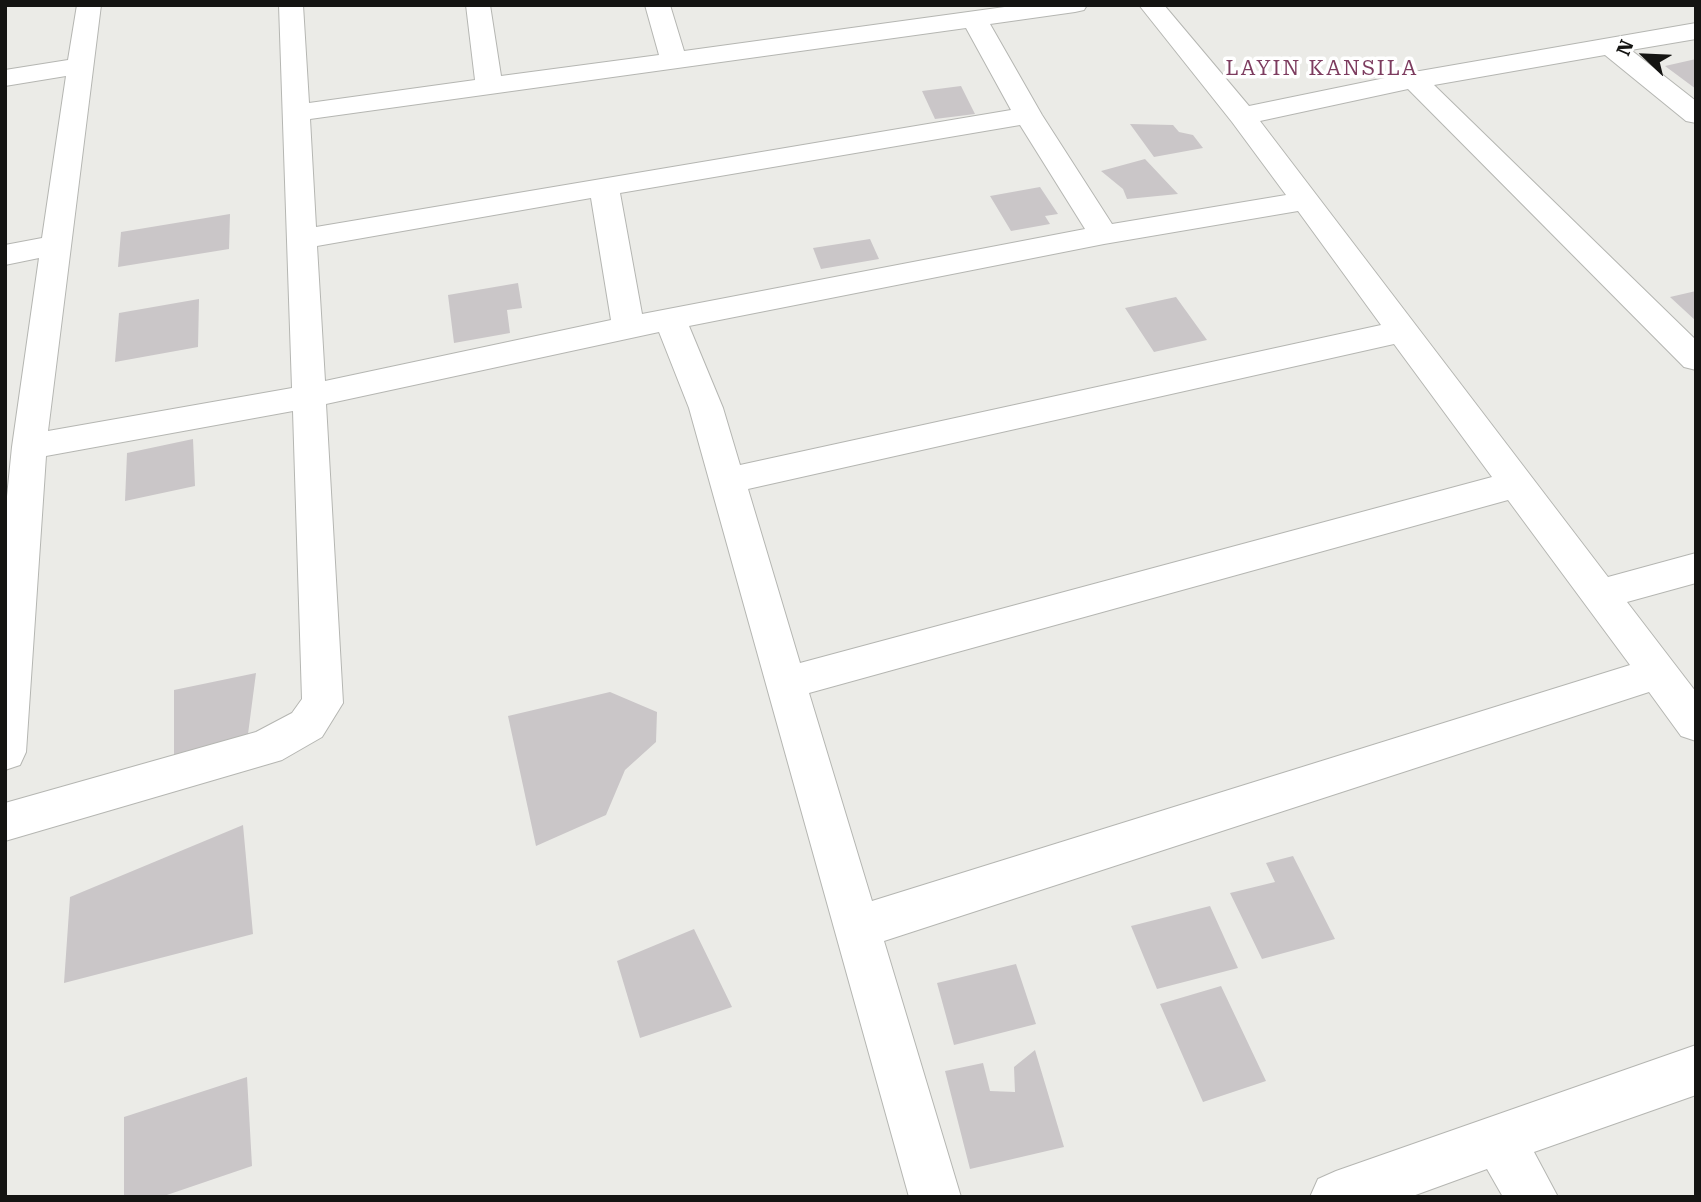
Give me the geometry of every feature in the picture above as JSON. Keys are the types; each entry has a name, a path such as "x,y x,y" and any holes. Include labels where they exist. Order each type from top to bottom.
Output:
{"street":[{"path":"5,752 29,447 89,5"},
{"path":"5,822 267,747 307,726 323,703 291,5"},
{"path":"478,5 489,86"},
{"path":"657,5 674,61"},
{"path":"294,113 1075,5"},
{"path":"1151,5 1242,116 1696,724"},
{"path":"974,19 1028,115 1104,235"},
{"path":"1242,116 1415,80 1696,31"},
{"path":"1610,46 1696,116"},
{"path":"5,78 81,66"},
{"path":"1415,80 1696,359"},
{"path":"301,239 1028,115"},
{"path":"604,187 628,327"},
{"path":"29,447 310,396 628,327 1104,235 1306,201"},
{"path":"5,255 55,245"},
{"path":"670,319 706,408 934,1197"},
{"path":"727,481 1403,331"},
{"path":"786,683 1517,484"},
{"path":"1599,595 1696,568"},
{"path":"856,928 1658,673"},
{"path":"1336,1197 1696,1070"},
{"path":"1498,1140 1532,1197"}],"building":[{"path":"1696,59 1696,89 1665,66"},
{"path":"961,86 975,114 935,119 922,91"},
{"path":"1130,124 1173,125 1179,132 1193,135 1203,148 1154,157"},
{"path":"1145,159 1178,194 1127,199 1123,189 1101,171"},
{"path":"1040,187 1058,214 1045,216 1050,224 1011,231 990,196"},
{"path":"230,214 229,249 118,267 121,232"},
{"path":"870,239 879,259 821,269 813,248"},
{"path":"518,283 522,308 507,310 510,333 454,343 448,295"},
{"path":"1696,291 1696,321 1670,297"},
{"path":"1176,297 1207,340 1154,352 1125,308"},
{"path":"199,299 198,347 115,362 119,313"},
{"path":"193,439 195,486 125,501 127,453"},
{"path":"256,673 248,734 174,757 174,690"},
{"path":"610,692 657,712 656,742 625,770 606,815 536,846 508,716"},
{"path":"243,825 253,934 64,983 70,897"},
{"path":"1293,856 1335,939 1262,959 1230,893 1275,882 1266,863"},
{"path":"1210,906 1238,968 1157,989 1131,926"},
{"path":"694,929 732,1007 640,1038 617,961"},
{"path":"1016,964 1036,1024 954,1045 937,983"},
{"path":"1221,986 1266,1081 1203,1102 1160,1004"},
{"path":"1035,1050 1064,1147 970,1169 945,1071 983,1063 990,1091 1015,1092 1014,1067"},
{"path":"247,1077 252,1166 161,1197 124,1197 124,1117"}],"district":[{"name":"LAYIN KANSILA","path":"1322,69"}]}
